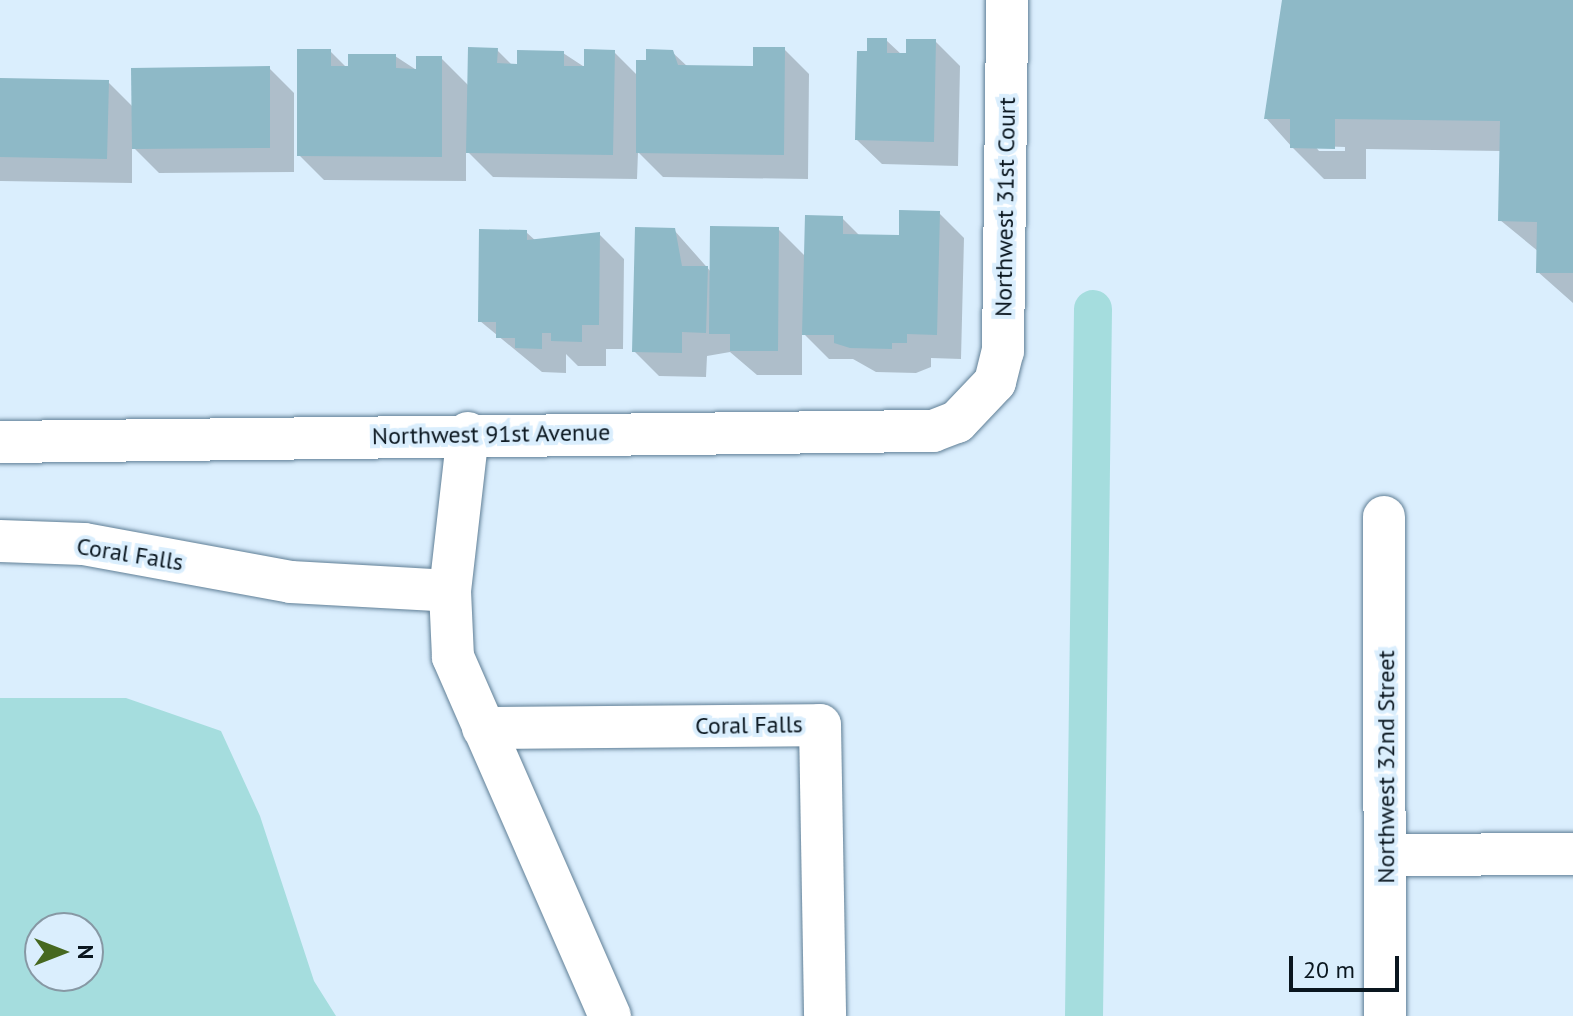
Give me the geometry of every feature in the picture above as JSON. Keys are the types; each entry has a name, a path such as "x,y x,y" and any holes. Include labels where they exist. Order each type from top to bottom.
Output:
{"street":[{"name":"Northwest 31st Court","path":"976,407 995,382 1003,351 1007,0"},
{"name":"Northwest 91st Avenue","path":"0,442 468,433 933,431 976,407"},
{"path":"468,433 450,591 453,657 610,1016"},
{"name":"Northwest 32nd Street","path":"1384,517 1385,1016"},
{"name":"Coral Falls","path":"0,541 84,544 291,582 450,591"},
{"name":"Coral Falls","path":"483,728 820,725 825,1016"},
{"path":"1387,855 1573,854"}],"shaded area":[{"path":"0,698 126,698 221,731 260,816 314,981 336,1016 0,1016"}],"building":[{"path":"1282,0 1573,0 1573,273 1536,273 1537,222 1498,221 1500,121 1335,119 1335,149 1290,148 1290,119 1264,119"},
{"path":"867,38 887,38 887,53 906,53 906,39 936,39 934,142 855,140 857,51 867,51"},
{"path":"468,47 498,48 497,63 517,64 517,50 564,51 564,66 584,66 584,49 615,50 613,155 466,153"},
{"path":"753,47 785,47 784,155 636,153 636,60 646,60 646,49 673,50 678,65 753,66"},
{"path":"297,49 331,49 331,66 348,66 348,54 396,54 396,68 416,69 416,56 442,56 442,157 297,156"},
{"path":"270,66 270,148 132,149 131,68"},
{"path":"0,78 109,80 107,159 0,157"},
{"path":"899,210 940,211 937,335 907,334 907,343 892,343 892,349 850,348 834,343 834,335 802,335 805,215 843,216 843,234 899,235"},
{"path":"710,226 779,227 778,351 730,351 730,334 709,334"},
{"path":"635,227 675,228 682,266 708,266 706,333 682,332 682,353 632,352"},
{"path":"479,229 527,230 527,240 600,232 599,325 582,325 582,342 551,341 551,333 542,333 542,349 515,348 515,338 496,338 496,322 478,322"}],"waterway":[{"path":"1084,1016 1093,309"}]}
